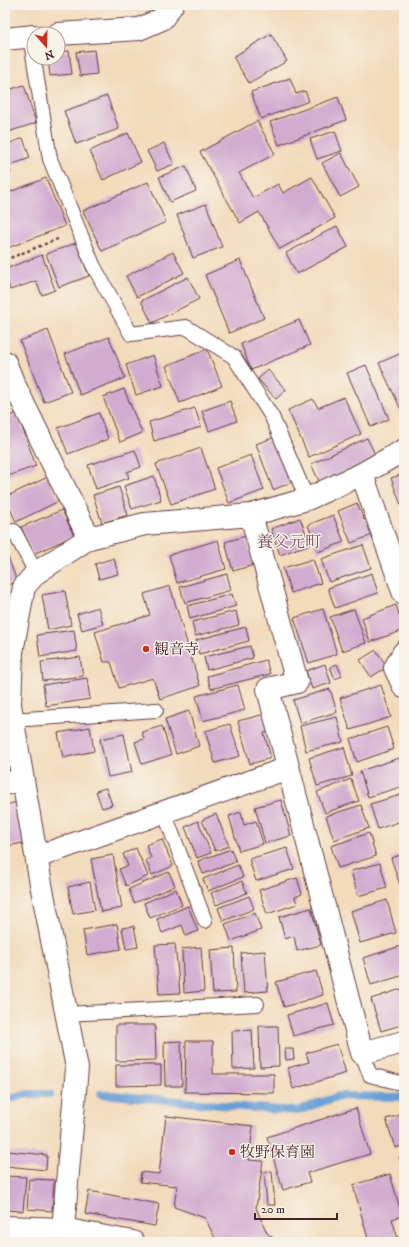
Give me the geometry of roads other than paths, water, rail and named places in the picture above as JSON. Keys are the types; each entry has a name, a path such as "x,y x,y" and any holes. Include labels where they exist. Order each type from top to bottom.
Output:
{"street":[{"path":"66,34 139,29 162,19 172,5"},
{"path":"5,40 26,37"},
{"path":"5,362 9,383 89,538"},
{"path":"63,1229 77,1068 37,857 14,781 9,710 12,652 24,587 36,573 89,538 145,524 251,516 307,499 362,474 404,450"},
{"path":"362,474 404,594"},
{"path":"251,516 297,682 268,689 362,1053 404,1042"},
{"path":"404,652 395,668 404,687"},
{"path":"37,857 288,768"},
{"path":"5,1227 63,1229 133,1242"}],"lane":[{"path":"36,66 50,159 93,265 131,334 186,327 234,358 272,417 307,499"},
{"path":"14,531 36,573"},
{"path":"9,710 156,710"},
{"path":"164,812 205,921"},
{"path":"66,1014 257,1004"},
{"path":"362,1053 370,1075 404,1084"}],"waterway":[{"path":"5,1100 28,1094 50,1094"},
{"path":"101,1094 297,1111 339,1096 404,1097"}],"place":[{"name":"観音寺","path":"146,649"},
{"name":"牧野保育園","path":"232,1152"}],"district":[{"name":"養父元町","path":"289,542"}]}
